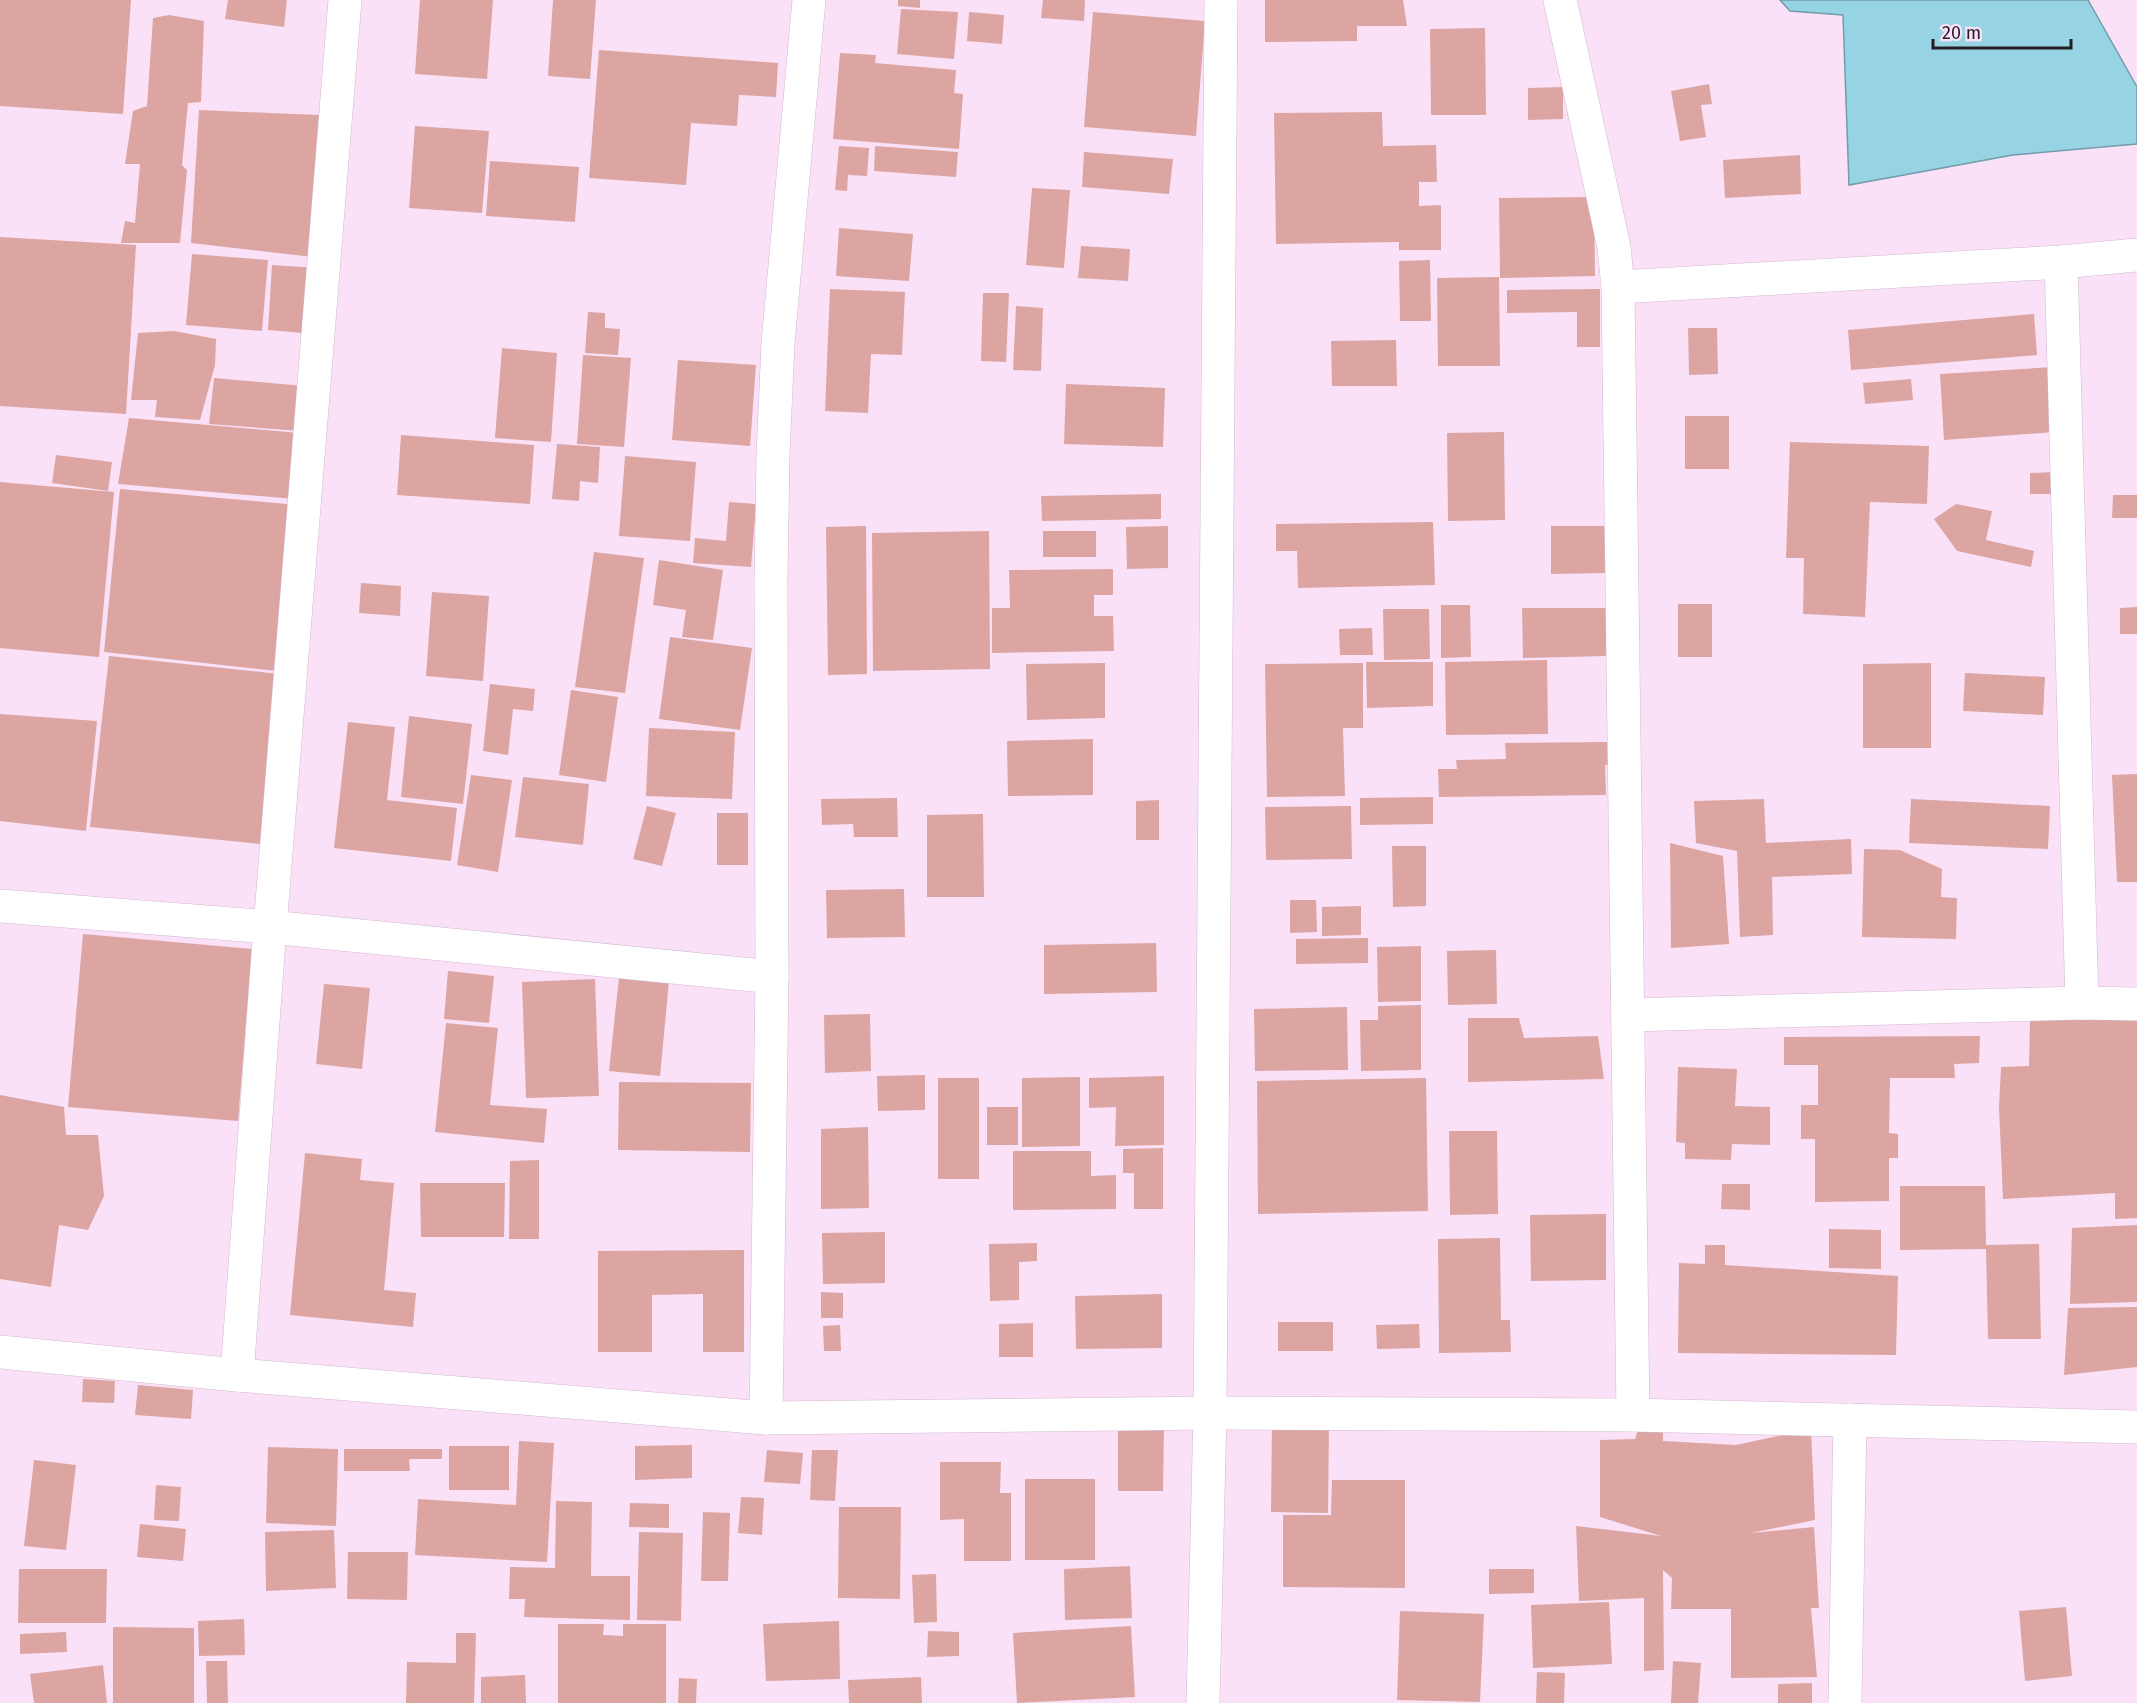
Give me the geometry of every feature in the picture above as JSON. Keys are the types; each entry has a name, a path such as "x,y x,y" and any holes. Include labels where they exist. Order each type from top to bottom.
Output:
{"street":[{"path":"237,1375 270,927 345,0"},
{"path":"766,1418 772,977 772,455 778,343 809,0"},
{"path":"1203,1703 1210,1413 1221,0"},
{"path":"1560,0 1610,227 1618,287 1633,1415"},
{"path":"1618,287 2061,262 2137,255"},
{"path":"2061,262 2082,1003"},
{"path":"0,906 270,927 772,977"},
{"path":"1628,1015 2082,1003 2137,1004"},
{"path":"0,1352 237,1375 766,1418 1210,1413 1633,1415 2137,1427"},
{"path":"1845,1703 1850,1420"}],"water":[{"path":"1780,0 2088,0 2137,87 2137,144 2013,155 1849,185 1843,15 1790,11"}],"building":[{"path":"0,0 131,0 123,114 0,106"},
{"path":"228,0 287,0 284,27 225,19"},
{"path":"420,0 493,0 487,79 415,74"},
{"path":"553,0 596,0 590,79 548,76"},
{"path":"898,0 920,0 920,8 898,6"},
{"path":"1043,0 1085,0 1084,21 1041,18"},
{"path":"1265,0 1403,0 1407,26 1357,26 1357,41 1265,42"},
{"path":"901,9 958,12 954,59 897,54"},
{"path":"969,12 1004,15 1002,44 967,41"},
{"path":"1093,12 1205,21 1196,136 1084,127"},
{"path":"169,15 204,21 201,102 188,103 182,165 187,170 180,243 121,243 125,221 135,223 140,164 125,164 133,111 147,106 153,18"},
{"path":"1485,28 1486,115 1431,115 1430,29"},
{"path":"599,50 778,63 776,97 739,95 737,126 691,123 686,185 589,178"},
{"path":"840,53 876,55 875,63 956,70 954,93 963,94 959,149 833,139"},
{"path":"1709,84 1712,104 1701,105 1706,137 1680,141 1671,91"},
{"path":"1563,87 1563,119 1528,120 1528,88"},
{"path":"199,110 319,115 313,257 191,243"},
{"path":"1382,112 1383,146 1436,145 1437,182 1419,182 1419,206 1441,205 1441,250 1399,250 1399,242 1276,244 1274,113"},
{"path":"415,126 489,131 482,213 409,208"},
{"path":"839,146 869,148 867,176 848,175 847,191 835,190"},
{"path":"875,146 958,152 956,177 874,171"},
{"path":"1084,152 1173,159 1169,194 1082,187"},
{"path":"1800,155 1801,194 1725,198 1723,160"},
{"path":"490,161 579,167 575,222 486,216"},
{"path":"1032,188 1070,190 1064,268 1026,265"},
{"path":"1594,197 1595,276 1500,278 1499,198"},
{"path":"839,228 913,234 909,281 836,276"},
{"path":"0,237 136,245 126,414 0,406"},
{"path":"1081,246 1130,249 1128,281 1078,278"},
{"path":"192,254 268,260 262,331 186,325"},
{"path":"1430,260 1431,321 1400,321 1399,261"},
{"path":"272,265 318,268 314,334 268,330"},
{"path":"1499,277 1500,366 1438,366 1437,278"},
{"path":"830,289 905,292 902,355 871,354 868,413 825,411"},
{"path":"1600,289 1600,347 1577,347 1577,312 1507,313 1507,290"},
{"path":"983,293 1009,293 1006,362 981,361"},
{"path":"1016,306 1043,308 1041,371 1013,370"},
{"path":"588,312 605,313 605,328 620,329 618,355 585,353"},
{"path":"2034,314 2037,355 1851,370 1848,330"},
{"path":"1688,328 1717,328 1718,374 1689,375"},
{"path":"174,331 216,339 215,365 200,420 155,417 157,400 131,400 138,333"},
{"path":"1396,340 1397,386 1332,386 1331,341"},
{"path":"502,348 557,353 551,442 495,438"},
{"path":"583,355 631,358 624,447 577,444"},
{"path":"678,360 756,365 750,446 672,440"},
{"path":"2052,367 2055,432 1944,440 1940,374"},
{"path":"214,378 304,386 300,431 209,424"},
{"path":"1911,379 1913,400 1865,404 1863,383"},
{"path":"1066,384 1165,388 1163,447 1064,444"},
{"path":"1685,416 1729,416 1729,469 1685,469"},
{"path":"129,418 299,433 295,499 118,484"},
{"path":"1504,432 1505,520 1448,521 1447,433"},
{"path":"401,435 534,445 530,504 397,495"},
{"path":"1790,442 1929,446 1927,504 1870,502 1865,617 1803,614 1804,558 1786,558"},
{"path":"557,444 600,447 598,483 580,481 579,501 552,499"},
{"path":"56,455 112,462 108,491 52,483"},
{"path":"625,456 696,462 690,541 619,536"},
{"path":"2054,472 2055,494 2030,494 2030,473"},
{"path":"0,482 114,492 99,657 0,648"},
{"path":"120,489 298,505 277,671 104,652"},
{"path":"1161,494 1161,519 1042,521 1041,496"},
{"path":"2113,495 2137,495 2137,518 2112,518"},
{"path":"729,502 756,504 751,567 693,563 695,538 726,541"},
{"path":"1956,504 1992,511 1986,540 2034,551 2031,567 1957,551 1934,519"},
{"path":"1433,522 1435,585 1298,588 1297,551 1276,551 1276,524"},
{"path":"866,526 867,674 828,675 826,527"},
{"path":"1168,526 1168,568 1127,569 1126,527"},
{"path":"1551,526 1609,526 1609,573 1551,574"},
{"path":"989,531 990,669 873,671 872,533"},
{"path":"1043,531 1096,531 1096,557 1043,557"},
{"path":"594,552 644,558 625,693 575,687"},
{"path":"659,560 723,570 713,640 682,637 686,610 653,605"},
{"path":"1113,569 1113,595 1094,595 1094,616 1113,616 1114,651 992,653 992,608 1010,608 1009,570"},
{"path":"361,583 401,586 400,616 359,613"},
{"path":"432,592 489,596 483,681 426,676"},
{"path":"1678,604 1712,604 1712,657 1678,657"},
{"path":"1441,605 1470,605 1471,657 1441,658"},
{"path":"2137,607 2137,634 2120,634 2120,608"},
{"path":"1522,608 1606,608 1607,656 1523,658"},
{"path":"1383,609 1429,609 1430,659 1384,660"},
{"path":"1372,628 1373,655 1340,655 1339,629"},
{"path":"670,637 752,648 740,730 659,719"},
{"path":"109,656 279,674 260,844 90,827"},
{"path":"1547,660 1548,734 1446,735 1445,662"},
{"path":"1366,662 1433,662 1433,706 1367,708"},
{"path":"1105,663 1105,718 1027,720 1026,664"},
{"path":"1363,663 1363,728 1343,728 1345,796 1267,797 1265,664"},
{"path":"1931,663 1931,748 1863,748 1863,664"},
{"path":"1965,673 2045,677 2043,715 1963,711"},
{"path":"490,684 535,689 533,711 513,709 508,755 483,751"},
{"path":"571,690 618,697 606,782 559,775"},
{"path":"0,714 97,721 86,831 0,821"},
{"path":"409,716 472,724 463,804 401,797"},
{"path":"348,722 395,727 387,800 457,808 451,861 334,848"},
{"path":"649,728 735,732 732,799 646,796"},
{"path":"1093,739 1093,795 1008,796 1007,741"},
{"path":"1611,742 1611,765 1605,765 1606,795 1439,797 1438,769 1457,769 1456,760 1506,759 1505,743"},
{"path":"2137,774 2137,882 2117,882 2112,775"},
{"path":"471,775 512,780 498,872 457,865"},
{"path":"523,777 589,784 583,845 515,837"},
{"path":"1433,797 1433,824 1360,825 1360,798"},
{"path":"897,798 898,837 854,837 853,824 822,825 821,799"},
{"path":"1764,799 1766,843 1851,839 1852,874 1772,877 1773,935 1740,937 1737,851 1696,843 1694,801"},
{"path":"1911,799 2050,806 2048,849 1909,843"},
{"path":"1159,800 1159,840 1136,840 1136,801"},
{"path":"647,806 676,813 662,866 633,859"},
{"path":"1351,806 1352,859 1266,860 1265,807"},
{"path":"717,813 748,813 748,865 717,865"},
{"path":"983,814 984,897 927,897 927,815"},
{"path":"1670,843 1723,856 1729,944 1671,948"},
{"path":"1392,846 1426,846 1426,906 1393,907"},
{"path":"1864,849 1900,850 1942,869 1941,897 1957,898 1956,939 1862,937"},
{"path":"904,889 905,937 827,938 826,890"},
{"path":"1290,900 1316,900 1317,932 1290,933"},
{"path":"1361,906 1361,935 1322,936 1322,907"},
{"path":"83,934 252,949 238,1121 68,1107"},
{"path":"1368,938 1368,963 1296,964 1296,939"},
{"path":"1156,943 1157,992 1044,994 1044,945"},
{"path":"1421,946 1421,1001 1378,1002 1377,947"},
{"path":"1496,950 1497,1004 1448,1005 1447,951"},
{"path":"448,971 494,976 489,1023 444,1019"},
{"path":"619,977 669,981 660,1076 609,1071"},
{"path":"595,979 599,1096 526,1098 522,982"},
{"path":"324,984 370,988 362,1069 316,1064"},
{"path":"1421,1005 1421,1070 1361,1071 1360,1020 1378,1020 1378,1006"},
{"path":"1347,1007 1348,1070 1255,1071 1254,1009"},
{"path":"870,1014 871,1071 825,1073 824,1015"},
{"path":"2137,1015 2137,1218 2115,1219 2115,1193 2003,1199 1999,1107 2001,1067 2029,1066 2030,1020"},
{"path":"1468,1018 1519,1018 1524,1038 1598,1036 1604,1079 1468,1082"},
{"path":"446,1023 498,1028 490,1105 547,1109 544,1143 435,1132"},
{"path":"1980,1036 1979,1063 1954,1064 1955,1078 1890,1078 1889,1133 1898,1134 1898,1158 1889,1158 1889,1201 1815,1202 1815,1139 1801,1139 1801,1105 1818,1105 1818,1065 1784,1065 1784,1037"},
{"path":"1678,1067 1737,1069 1735,1106 1770,1107 1770,1145 1732,1144 1731,1160 1685,1159 1685,1143 1676,1142"},
{"path":"925,1075 925,1110 878,1111 877,1076"},
{"path":"1164,1076 1164,1145 1115,1146 1116,1107 1089,1108 1089,1078"},
{"path":"1080,1077 1080,1146 1022,1147 1022,1078"},
{"path":"938,1078 979,1078 979,1179 938,1179"},
{"path":"1426,1078 1428,1211 1258,1214 1257,1081"},
{"path":"619,1082 751,1083 750,1152 618,1150"},
{"path":"0,1095 64,1107 66,1135 98,1135 104,1196 88,1230 59,1225 51,1287 0,1279"},
{"path":"987,1107 1018,1107 1018,1145 987,1145"},
{"path":"868,1127 869,1208 821,1209 821,1129"},
{"path":"1449,1131 1497,1131 1498,1214 1450,1215"},
{"path":"1163,1148 1163,1209 1134,1209 1134,1173 1123,1173 1123,1149"},
{"path":"1013,1151 1091,1151 1091,1176 1116,1175 1116,1209 1013,1210"},
{"path":"305,1153 362,1159 360,1180 394,1183 384,1290 416,1293 413,1327 290,1315"},
{"path":"539,1160 539,1239 509,1239 510,1161"},
{"path":"420,1183 505,1183 504,1237 421,1237"},
{"path":"1722,1184 1750,1184 1750,1210 1721,1209"},
{"path":"1900,1186 1985,1186 1986,1245 2039,1244 2041,1339 1988,1339 1986,1249 1900,1250"},
{"path":"1606,1214 1606,1280 1531,1281 1530,1215"},
{"path":"2137,1225 2137,1302 2070,1304 2072,1228"},
{"path":"1829,1229 1881,1230 1881,1269 1829,1268"},
{"path":"885,1232 885,1283 823,1284 822,1233"},
{"path":"1500,1238 1501,1320 1510,1320 1511,1352 1439,1353 1438,1239"},
{"path":"1037,1243 1037,1261 1019,1262 1019,1300 990,1301 989,1244"},
{"path":"1705,1245 1725,1245 1725,1265 1898,1276 1896,1355 1678,1353 1679,1263 1705,1264"},
{"path":"744,1250 744,1352 703,1352 703,1294 652,1295 652,1352 598,1352 598,1251"},
{"path":"821,1292 843,1293 843,1318 821,1318"},
{"path":"1162,1294 1162,1348 1076,1349 1075,1296"},
{"path":"2137,1307 2137,1367 2064,1375 2068,1308"},
{"path":"1278,1322 1333,1322 1333,1351 1278,1351"},
{"path":"1033,1323 1033,1357 999,1357 999,1324"},
{"path":"1419,1324 1420,1348 1377,1349 1376,1325"},
{"path":"840,1325 841,1351 824,1351 823,1326"},
{"path":"83,1379 115,1381 114,1403 82,1402"},
{"path":"138,1385 193,1390 191,1419 135,1415"},
{"path":"1272,1419 1329,1420 1328,1513 1271,1512"},
{"path":"1118,1425 1164,1425 1163,1491 1118,1491"},
{"path":"1639,1427 1663,1427 1663,1441 1736,1445 1811,1429 1815,1520 1751,1533 1814,1527 1819,1608 1811,1608 1817,1677 1731,1678 1731,1609 1671,1609 1672,1578 1663,1570 1664,1670 1644,1671 1644,1598 1579,1601 1576,1526 1661,1536 1600,1517 1600,1440 1635,1439"},
{"path":"519,1441 554,1443 547,1562 415,1555 418,1499 516,1505"},
{"path":"692,1445 692,1478 635,1480 635,1446"},
{"path":"449,1446 509,1446 509,1490 449,1490"},
{"path":"268,1447 338,1449 336,1526 266,1523"},
{"path":"344,1449 442,1449 442,1459 409,1459 410,1471 344,1471"},
{"path":"767,1450 803,1453 800,1484 764,1482"},
{"path":"812,1450 838,1450 835,1501 810,1500"},
{"path":"34,1460 76,1465 66,1550 24,1546"},
{"path":"940,1462 1001,1462 1000,1493 1011,1493 1011,1561 964,1561 964,1519 940,1520"},
{"path":"1025,1479 1095,1479 1095,1560 1025,1560"},
{"path":"1332,1480 1405,1480 1405,1588 1283,1587 1283,1515 1331,1515"},
{"path":"156,1485 181,1487 179,1521 154,1520"},
{"path":"741,1497 764,1498 762,1535 738,1533"},
{"path":"556,1501 592,1502 591,1576 630,1576 630,1620 524,1617 525,1599 509,1599 510,1567 555,1568"},
{"path":"630,1503 669,1504 669,1528 629,1527"},
{"path":"839,1507 901,1507 900,1599 838,1598"},
{"path":"703,1512 730,1513 728,1581 701,1581"},
{"path":"140,1524 186,1529 183,1561 137,1557"},
{"path":"334,1530 336,1588 266,1591 265,1532"},
{"path":"639,1532 683,1533 681,1621 637,1620"},
{"path":"348,1552 408,1552 407,1600 347,1599"},
{"path":"1130,1566 1132,1618 1065,1620 1064,1569"},
{"path":"19,1569 107,1569 106,1623 18,1623"},
{"path":"1489,1569 1534,1569 1534,1593 1489,1594"},
{"path":"936,1574 937,1622 914,1623 912,1575"},
{"path":"1609,1602 1612,1664 1533,1668 1531,1605"},
{"path":"2066,1607 2072,1676 2025,1681 2019,1611"},
{"path":"1400,1611 1484,1614 1480,1702 1397,1700"},
{"path":"244,1619 245,1655 199,1656 198,1621"},
{"path":"839,1621 840,1679 766,1681 763,1624"},
{"path":"558,1624 604,1624 603,1635 623,1636 623,1624 666,1624 666,1703 558,1703"},
{"path":"1131,1626 1135,1697 1017,1703 1013,1633"},
{"path":"113,1627 194,1628 194,1703 113,1703"},
{"path":"928,1631 959,1632 959,1656 927,1657"},
{"path":"66,1632 67,1652 20,1654 20,1634"},
{"path":"456,1633 476,1633 474,1703 406,1703 407,1662 456,1663"},
{"path":"206,1661 227,1661 228,1703 207,1703"},
{"path":"1673,1661 1701,1663 1698,1703 1671,1703"},
{"path":"103,1665 107,1703 34,1703 30,1674"},
{"path":"1537,1672 1565,1673 1564,1703 1536,1703"},
{"path":"525,1675 526,1703 481,1703 481,1677"},
{"path":"921,1677 922,1703 849,1703 848,1680"},
{"path":"679,1678 697,1679 696,1703 678,1703"},
{"path":"1812,1683 1812,1703 1778,1703 1778,1684"}]}
